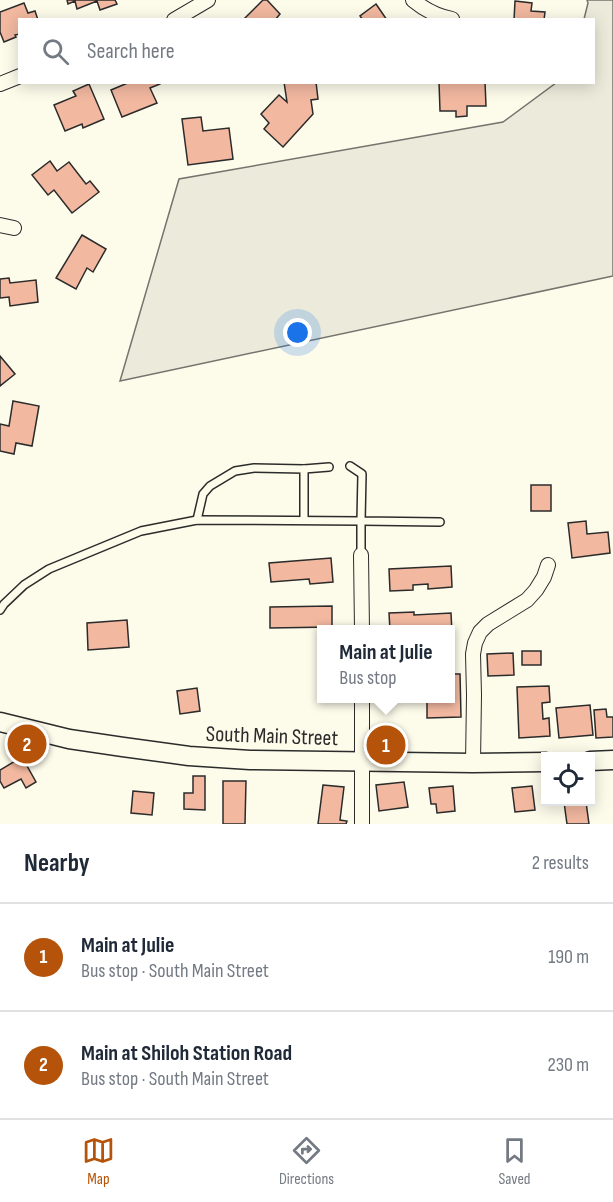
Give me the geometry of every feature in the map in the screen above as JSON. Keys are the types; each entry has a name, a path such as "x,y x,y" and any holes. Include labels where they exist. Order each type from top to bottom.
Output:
{"main road":[{"name":"South Main Street","path":"0,722 69,739 189,756 250,760 362,762 541,762"},
{"path":"595,761 613,760"}],"street":[{"path":"181,18 208,0"},
{"path":"412,0 428,12 446,18"},
{"path":"0,84 18,77"},
{"path":"0,225 14,228"},
{"path":"361,555 362,625"},
{"path":"473,763 473,654 475,643 480,632 488,624 532,595 544,577 548,565"},
{"path":"362,703 362,824"}],"lane":[{"path":"350,466 362,474 361,555"},
{"path":"197,520 203,494 210,486 235,471 254,468 329,467"},
{"path":"304,469 304,520"},
{"path":"0,610 24,585 49,569 141,531 197,520 440,522"}],"shaded area":[{"path":"587,0 613,0 613,276 120,381 179,179 503,122 555,84 595,84 595,18 584,18"}],"building":[{"path":"67,0 115,0 117,4 100,10 97,1 77,9 75,1 68,4"},
{"path":"263,0 267,0 280,14 277,18 245,18"},
{"path":"515,1 532,3 531,11 545,12 544,18 514,18"},
{"path":"24,3 28,13 35,11 37,18 18,18 18,34 4,42 0,32 0,12"},
{"path":"376,4 386,18 362,18 360,16"},
{"path":"89,84 104,119 83,128 82,124 65,131 54,105 76,96 73,91"},
{"path":"125,84 160,84 150,88 157,103 122,117 111,90"},
{"path":"284,84 316,84 318,99 311,100 313,114 283,147 264,129 269,123 261,114 279,95 287,102"},
{"path":"439,84 485,84 486,106 467,106 467,116 456,117 456,111 440,111"},
{"path":"201,117 203,131 229,128 233,159 188,165 182,119"},
{"path":"50,161 57,171 69,162 86,184 90,181 99,192 72,213 54,190 48,195 32,175"},
{"path":"82,235 106,249 93,272 87,268 76,289 56,278"},
{"path":"9,278 10,283 36,280 38,302 10,306 9,297 0,298 0,279"},
{"path":"0,356 15,374 0,386"},
{"path":"13,401 39,406 32,446 16,443 14,454 0,451 0,424 9,426"},
{"path":"531,485 551,485 551,511 531,511"},
{"path":"586,521 587,534 608,532 610,553 572,558 568,523"},
{"path":"331,558 333,582 310,584 309,579 271,582 269,563"},
{"path":"451,566 452,587 428,589 428,584 413,585 413,590 390,591 389,569"},
{"path":"332,606 332,625 270,628 270,607"},
{"path":"414,612 414,615 451,613 452,625 390,625 389,613"},
{"path":"127,620 129,647 88,650 87,623"},
{"path":"522,651 541,651 541,665 522,665"},
{"path":"513,653 514,675 488,676 487,654"},
{"path":"455,674 460,674 461,717 427,718 427,703 455,703"},
{"path":"549,686 550,702 542,703 543,719 549,718 550,736 519,738 517,687"},
{"path":"197,688 200,711 180,714 177,691"},
{"path":"590,705 593,735 559,738 556,708"},
{"path":"606,709 607,717 613,717 613,737 596,738 594,710"},
{"path":"22,757 36,782 26,788 21,779 4,788 0,781 0,770"},
{"path":"193,776 205,776 205,810 184,809 184,793 193,793"},
{"path":"223,781 246,781 245,824 223,824"},
{"path":"404,782 408,807 379,811 376,785"},
{"path":"323,785 344,787 340,820 347,821 346,824 318,824"},
{"path":"453,786 455,811 437,813 436,804 431,804 429,788"},
{"path":"532,786 535,810 515,812 512,788"},
{"path":"133,791 154,793 152,815 131,813"},
{"path":"565,806 587,806 589,824 567,824"}],"place":[{"name":"Main at Shiloh Station Road","path":"27,744"},
{"name":"Main at Julie","path":"386,745"}]}
